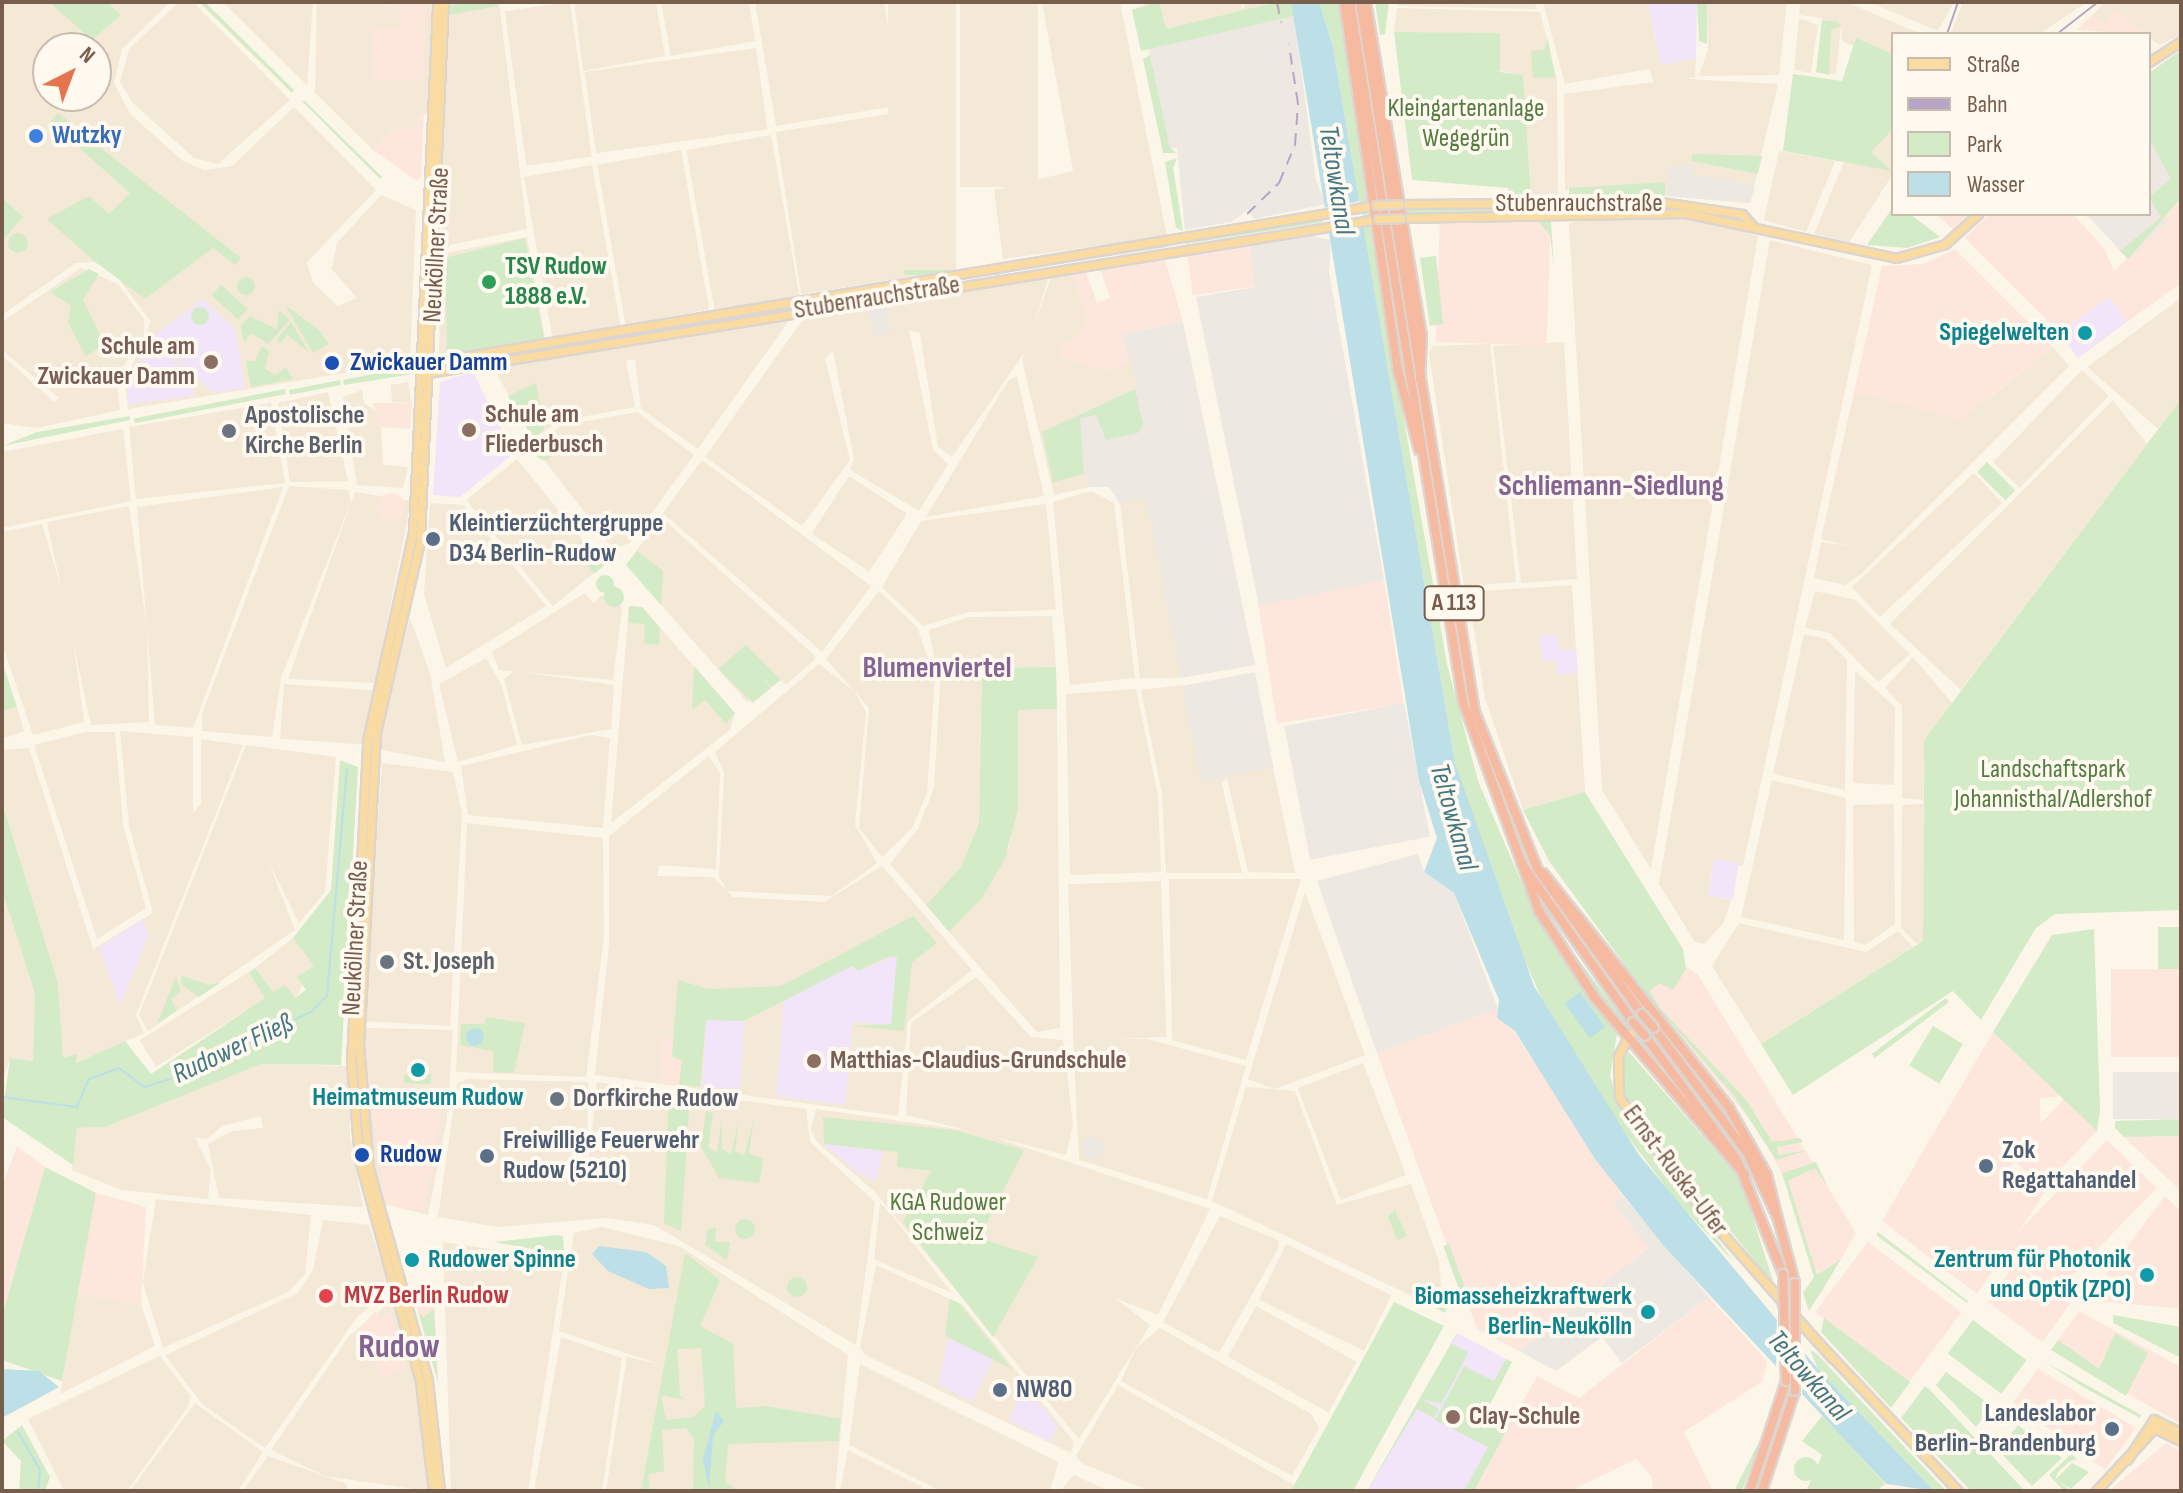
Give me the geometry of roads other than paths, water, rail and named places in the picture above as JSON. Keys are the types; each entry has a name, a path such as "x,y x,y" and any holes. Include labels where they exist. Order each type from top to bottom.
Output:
{"highway":[{"path":"1347,2 1372,219 1404,399 1421,453"},
{"name":"A 113","path":"1347,2 1463,702 1522,864 1745,1175 1783,1274 1786,1381 1750,1491"},
{"name":"A 113","path":"1360,2 1432,462 1475,712 1538,870 1642,1014 1735,1134 1778,1219 1795,1283 1795,1391 1762,1491"},
{"path":"1366,2 1422,335 1420,381"},
{"path":"1522,864 1563,952 1626,1041 1745,1175"},
{"path":"1538,870 1745,1133 1778,1219"}],"main road":[{"name":"Neuköllner Straße","path":"428,363 437,2"},
{"name":"Neuköllner Straße","path":"428,1400 374,1211 363,1158 359,1061 361,917 376,732 408,582 428,363 444,2"},
{"path":"2151,61 2181,41"},
{"name":"Stubenrauchstraße","path":"427,374 1372,219 1667,203 1747,219 1754,226"},
{"name":"Stubenrauchstraße","path":"428,363 1370,206 1400,204 1685,213 1857,251 1922,255 1975,216"},
{"path":"1626,1041 1655,1016"},
{"name":"Ernst-Ruska-Ufer","path":"1626,1041 1615,1066 1625,1108 1772,1290 1958,1491"},
{"path":"428,1400 433,1491"},
{"path":"428,1400 440,1491"},
{"path":"2155,1424 2181,1433"},
{"path":"2155,1424 2181,1441"},
{"path":"2096,1491 2124,1465 2155,1424"}],"water":[{"name":"Teltowkanal","path":"1291,2 1319,2 1333,47 1455,763 1534,986 1639,1155 1818,1369 1934,1491 1886,1484 1663,1245 1595,1159 1515,1031 1497,1018 1499,1000 1454,893 1424,872 1437,838 1419,781"},
{"path":"1580,992 1605,1027 1590,1038 1565,1003"},
{"path":"475,1028 484,1037 475,1046 466,1037"},
{"path":"599,1246 646,1252 666,1266 669,1288 649,1289 608,1271 592,1254"},
{"path":"2,1369 39,1371 59,1387 2,1418"},
{"path":"716,1411 724,1421 713,1436 709,1489 703,1459"}],"waterway":[{"name":"Rudower Fließ","path":"2,1097 77,1107 89,1079 119,1068 144,1087 190,1073 312,1011 327,996 347,769"},
{"path":"18,1432 40,1470 38,1491"}],"tram line":[{"path":"1948,32 1958,2"},
{"path":"2060,32 2098,2"}],"railway":[{"path":"1277,2 1281,23"},
{"path":"1247,214 1279,183 1295,145 1298,104 1289,45"}],"place":[{"name":"Wutzky","path":"36,136"},
{"name":"TSV Rudow 1888 e.V.","path":"489,282"},
{"name":"Spiegelwelten","path":"2085,333"},
{"name":"Schule am Zwickauer Damm","path":"211,362"},
{"name":"Zwickauer Damm","path":"332,363"},
{"name":"Schule am Fliederbusch","path":"469,430"},
{"name":"Apostolische Kirche Berlin","path":"229,431"},
{"name":"Kleintierzüchtergruppe D34 Berlin-Rudow","path":"433,539"},
{"name":"St. Joseph","path":"387,962"},
{"name":"Matthias-Claudius-Grundschule","path":"814,1061"},
{"name":"Heimatmuseum Rudow","path":"418,1070"},
{"name":"Dorfkirche Rudow","path":"557,1099"},
{"name":"Rudow","path":"362,1155"},
{"name":"Freiwillige Feuerwehr Rudow (5210)","path":"487,1156"},
{"name":"Zok Regattahandel","path":"1986,1166"},
{"name":"Rudower Spinne","path":"412,1260"},
{"name":"Zentrum für Photonik und Optik (ZPO)","path":"2147,1275"},
{"name":"MVZ Berlin Rudow","path":"326,1296"},
{"name":"Biomasseheizkraftwerk Berlin-Neukölln","path":"1648,1312"},
{"name":"NW80","path":"1000,1390"},
{"name":"Clay-Schule","path":"1453,1417"},
{"name":"Landeslabor Berlin-Brandenburg","path":"2112,1429"}],"district":[{"name":"Schliemann-Siedlung","path":"1611,486"},
{"name":"Blumenviertel","path":"937,668"},
{"name":"Rudow","path":"399,1347"}],"park label":[{"name":"Kleingartenanlage Wegegrün","path":"1466,124"},
{"name":"Landschaftspark Johannisthal/Adlershof","path":"2053,785"},
{"name":"KGA Rudower Schweiz","path":"948,1218"}]}
